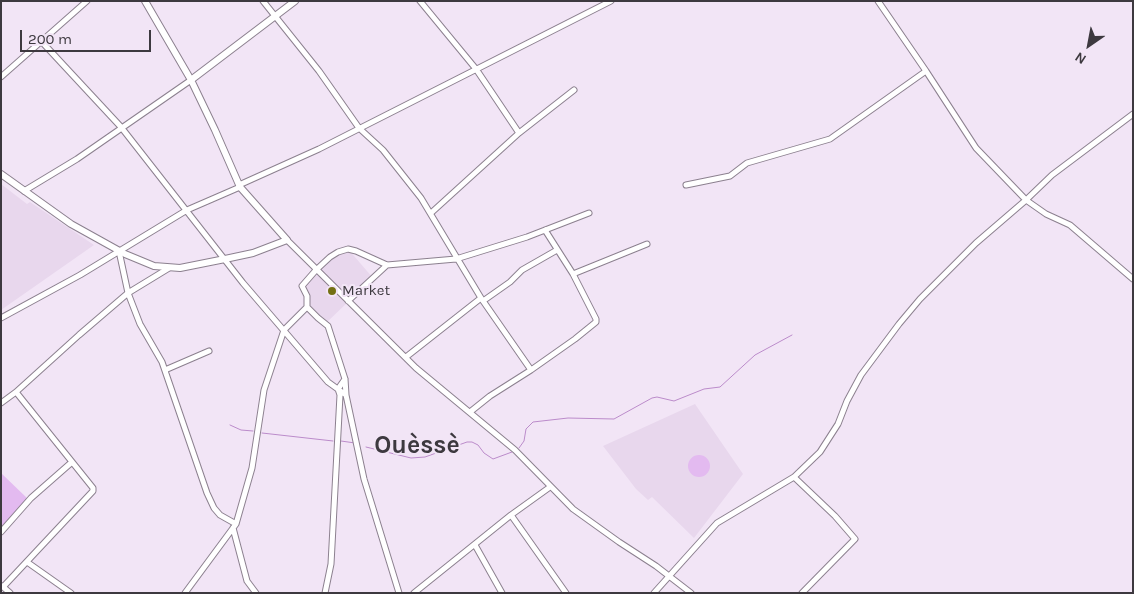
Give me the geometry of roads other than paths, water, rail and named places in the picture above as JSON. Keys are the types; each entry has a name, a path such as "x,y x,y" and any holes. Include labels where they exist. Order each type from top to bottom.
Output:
{"main road":[{"path":"1,174 71,224 119,251 154,266 180,268 253,253 287,240 239,186 191,80 145,1"},
{"path":"191,80 295,1"}],"street":[{"path":"1,77 87,1"},
{"path":"263,1 319,71 359,128 383,150 431,213 482,300 531,370"},
{"path":"420,1 476,69 519,132"},
{"path":"1,318 80,275 187,210 319,150 611,1"},
{"path":"878,1 976,148 1026,200 1046,214 1070,225 1133,279"},
{"path":"42,42 121,127 243,283 328,382 346,395"},
{"path":"686,185 730,176 747,163 830,139 926,71"},
{"path":"24,190 77,159 191,80"},
{"path":"431,213 519,132 574,90"},
{"path":"654,593 717,523 794,477 811,462 828,441 838,424 847,401 861,375 910,310 976,243 1067,162 1133,114"},
{"path":"185,593 235,526 252,468 264,390 284,330 307,307 307,296 302,286 316,270 330,257 348,249 387,265 456,258 545,230 588,213"},
{"path":"470,412 490,396 575,339 596,320 573,274 545,230"},
{"path":"287,240 406,357 515,450 584,518 669,575 691,593"},
{"path":"573,274 647,244"},
{"path":"406,357 482,300 510,282 522,270 557,250"},
{"path":"119,251 128,293 140,324 164,370 207,493 214,508 235,526 237,548 247,581 256,593"},
{"path":"348,301 387,265"},
{"path":"1,403 16,392 78,335 128,293 169,268"},
{"path":"307,307 328,326 345,379 346,395 364,479 400,593"},
{"path":"164,370 209,350"},
{"path":"338,389 345,379"},
{"path":"325,593 331,564 340,395 338,389"},
{"path":"10,593 2,586 92,494 93,488 16,392"},
{"path":"1,532 31,498 72,462"},
{"path":"794,477 835,516 855,539 802,593"},
{"path":"414,593 550,486"},
{"path":"511,515 566,593"},
{"path":"474,545 502,593"},
{"path":"27,562 71,593"}],"waterway":[{"path":"519,448 524,441 526,429 533,422 568,418 614,419 652,398 657,397 674,401 704,389 720,387 755,355 792,335"},
{"path":"230,425 241,430 253,431"},
{"path":"262,433 333,441"},
{"path":"341,441 355,443"},
{"path":"366,447 411,458 425,457 467,442 478,445 484,453 493,459 512,452"}],"place":[{"name":"Market","path":"332,291"}],"district":[{"name":"Ouèssè","path":"417,446"}]}
